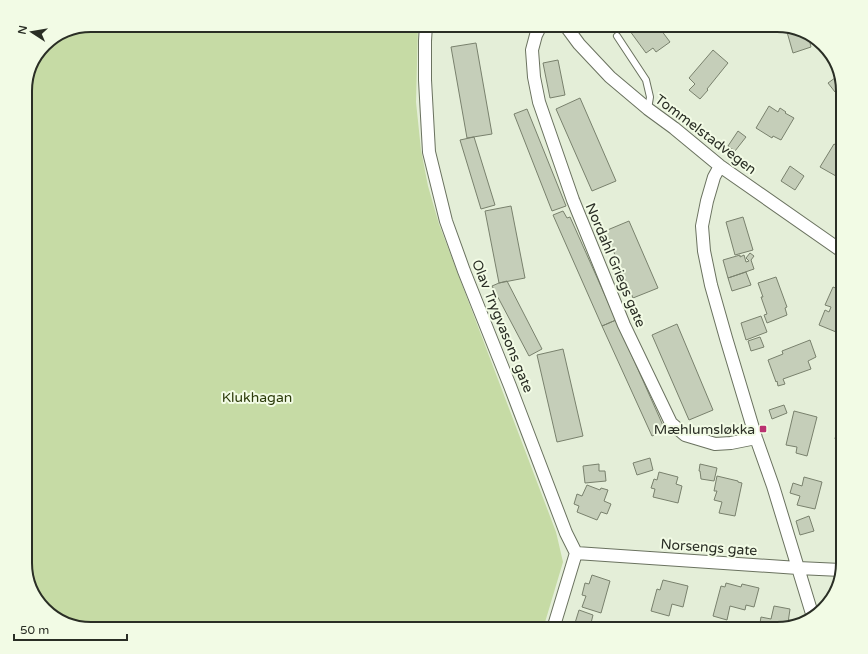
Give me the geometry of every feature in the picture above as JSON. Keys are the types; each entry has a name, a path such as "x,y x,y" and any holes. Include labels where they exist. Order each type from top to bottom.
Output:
{"street":[{"name":"Olav Trygvasons gate","path":"425,32 425,80 429,152 446,221 566,533 576,553"},
{"name":"Nordahl Griegs gate","path":"538,32 532,50 534,77 539,102 573,200 624,325 671,423 685,435 715,444 731,443 756,438"},
{"name":"Tommelstadvegen","path":"570,32 579,44 610,77 648,109 674,128 720,166 836,247"},
{"path":"720,166 714,177 702,226 704,251 713,292 756,438 811,611"},
{"name":"Norsengs gate","path":"576,553 835,570"},
{"path":"555,622 576,553"}],"lane":[{"path":"616,36 646,80 650,97 648,109"}],"green space":[{"name":"Klukhagan","path":"91,32 418,32 416,102 421,150 428,186 439,224 556,532 563,562 545,622 91,622 72,619 61,614 49,605 38,589 32,567 32,87 38,65 46,52 52,52 52,47 68,36"}],"building":[{"path":"631,32 662,32 670,42 656,52 653,48 646,53"},
{"path":"787,33 796,35 811,43 811,47 793,53"},
{"path":"476,43 492,134 467,138 451,47"},
{"path":"713,50 728,63 700,99 689,90 695,84 689,78"},
{"path":"558,60 565,95 550,98 543,63"},
{"path":"835,78 835,92 828,83"},
{"path":"580,98 616,181 592,191 556,109"},
{"path":"769,106 778,112 780,108 794,118 781,140 773,136 772,138 756,128"},
{"path":"527,109 566,206 552,211 514,114"},
{"path":"738,131 746,137 735,151 728,146"},
{"path":"474,137 495,205 481,209 460,140"},
{"path":"834,144 836,145 836,176 820,167"},
{"path":"790,166 804,176 795,190 781,181"},
{"path":"511,206 525,278 499,283 485,211"},
{"path":"563,211 567,218 570,217 616,320 602,326 553,215"},
{"path":"743,217 753,250 735,255 726,222"},
{"path":"629,221 658,288 633,298 605,231"},
{"path":"750,253 754,256 751,260 754,269 728,278 723,260 744,255 746,262 749,261 746,258"},
{"path":"746,272 751,285 732,291 728,278"},
{"path":"776,277 787,307 785,308 787,315 767,323 764,315 767,314 758,283"},
{"path":"507,281 542,349 529,356 492,286"},
{"path":"833,287 836,288 836,332 819,325 825,310 829,312 831,307 825,305"},
{"path":"761,316 767,332 746,340 741,323"},
{"path":"616,320 665,430 652,436 602,326"},
{"path":"677,324 713,410 689,420 652,335"},
{"path":"760,337 764,347 751,351 748,341"},
{"path":"810,340 816,357 808,361 811,369 783,379 785,384 778,386 768,360 783,354 782,351"},
{"path":"563,349 583,436 557,442 537,355"},
{"path":"784,405 787,413 772,419 769,410"},
{"path":"794,411 817,417 807,456 796,453 797,447 786,445"},
{"path":"650,458 653,470 637,475 633,463"},
{"path":"599,464 599,471 605,471 606,481 585,483 583,466"},
{"path":"700,464 717,468 714,481 701,479 699,471"},
{"path":"659,472 678,477 676,484 682,486 678,503 653,497 655,489 651,488 654,479 657,480"},
{"path":"717,476 742,483 735,516 719,513 722,502 714,500 717,491 714,491"},
{"path":"804,477 822,482 815,509 797,505 800,496 790,493 793,483 802,486"},
{"path":"587,485 600,490 601,488 608,490 604,501 611,504 607,514 601,512 597,520 577,512 579,506 574,504 577,494 582,496"},
{"path":"809,516 814,531 800,535 796,521"},
{"path":"592,575 610,581 601,613 582,607 586,596 582,595 585,583 589,584"},
{"path":"663,580 688,586 683,607 672,604 669,616 651,611 657,589 660,590"},
{"path":"726,583 741,587 742,584 759,588 754,607 746,605 745,610 730,606 727,620 713,616 721,586 725,587"},
{"path":"774,606 790,609 788,621 760,622 761,617 771,619"},
{"path":"579,610 593,615 591,622 575,622"}],"place":[{"name":"Mæhlumsløkka","path":"763,429"}]}
